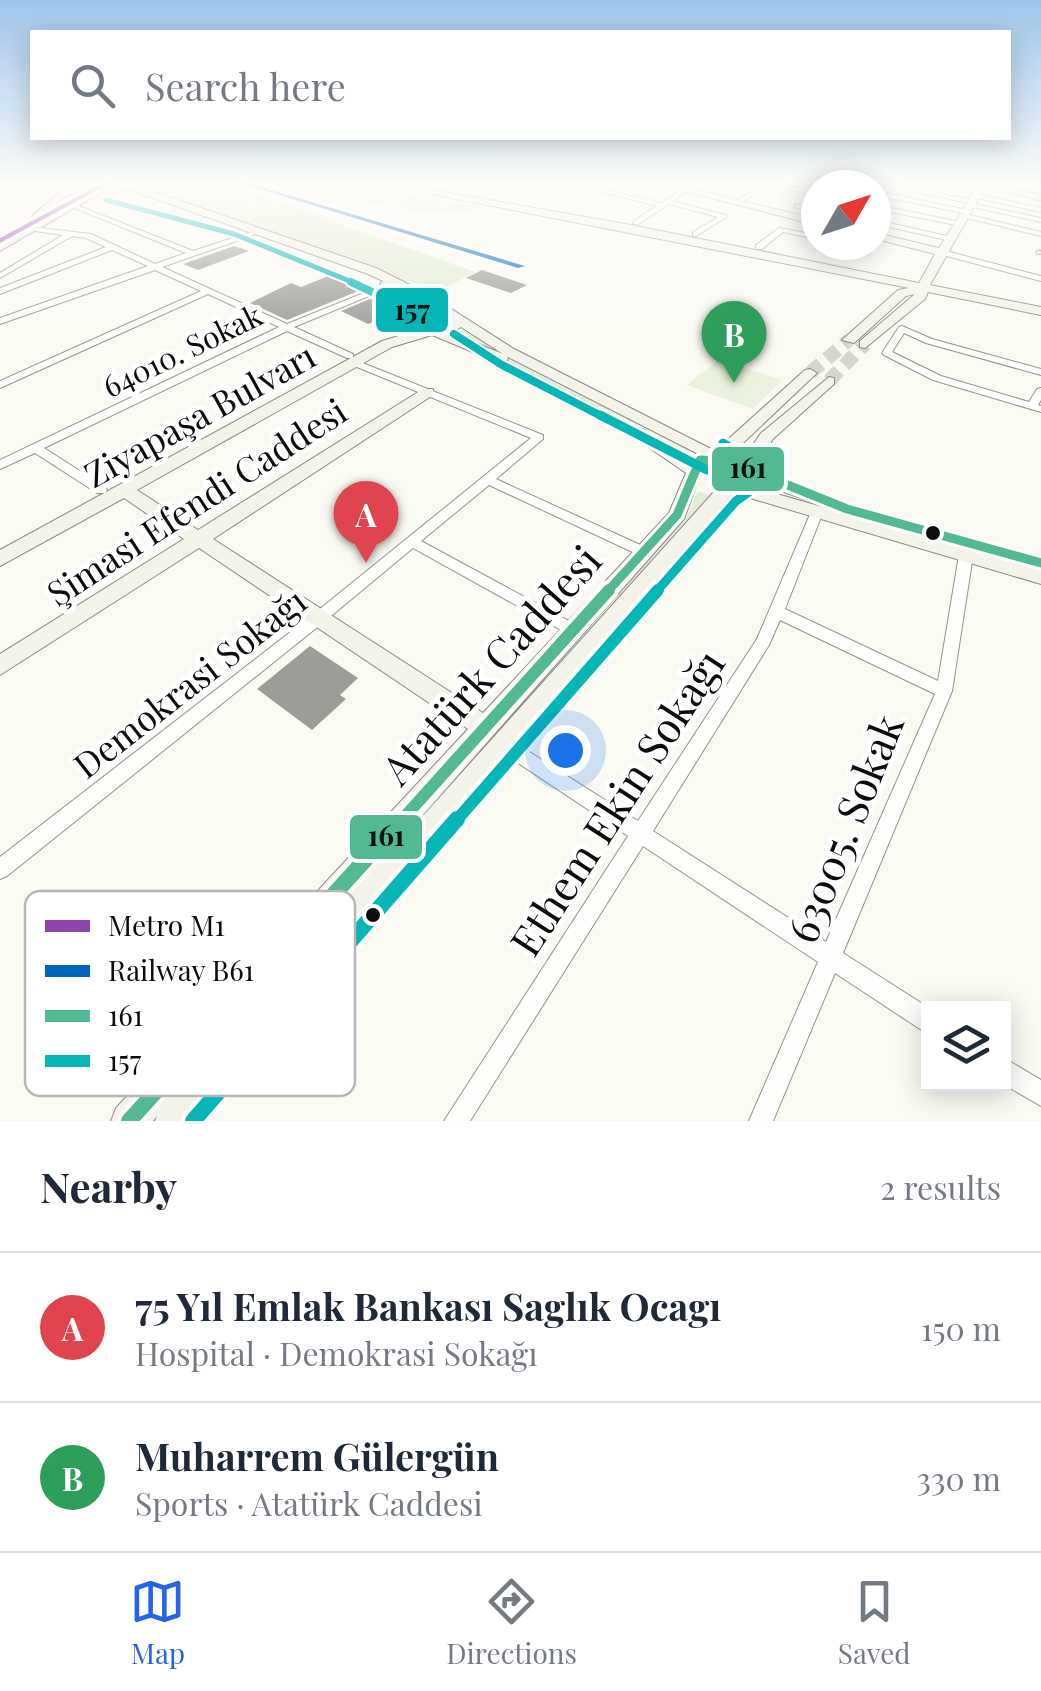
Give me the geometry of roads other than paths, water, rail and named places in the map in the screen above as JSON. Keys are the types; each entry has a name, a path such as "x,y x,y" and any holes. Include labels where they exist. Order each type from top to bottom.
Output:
{"main road":[{"path":"0,248 23,234"},
{"path":"254,234 389,286 404,301 412,321 496,356 652,440 672,459 705,465"},
{"path":"269,234 337,258 443,309 705,465 817,512 1041,577"},
{"path":"680,234 801,258"},
{"path":"698,234 801,258"},
{"path":"864,344 924,284 954,234"},
{"path":"891,240 942,252"},
{"path":"808,260 1024,304"},
{"path":"809,260 1041,308"},
{"path":"872,276 902,293"},
{"path":"849,340 902,293 924,284"},
{"name":"Ziyapaşa Bulvarı","path":"0,544 112,490 352,359 426,310 443,309"},
{"name":"Ziyapaşa Bulvarı","path":"352,359 387,344 454,328 462,321"},
{"path":"705,465 810,372"},
{"name":"Atatürk Caddesi","path":"347,891 737,479 767,436 829,381"},
{"name":"Şimasi Efendi Caddesi","path":"0,666 428,392"},
{"path":"705,465 710,486 737,479 1041,563"},
{"name":"Atatürk Caddesi","path":"355,903 494,736 575,631 678,515 705,465"},
{"path":"112,490 197,538 494,736"},
{"name":"Ziyapaşa Bulvarı","path":"0,559 112,490"},
{"name":"Atatürk Caddesi","path":"129,1121 153,1096"},
{"name":"Atatürk Caddesi","path":"173,1121 194,1096"}],"street":[{"path":"0,277 70,234"},
{"name":"Demokrasi Sokağı","path":"0,870 320,618 538,437 352,359 157,266 72,234"},
{"path":"145,234 194,254"},
{"path":"0,321 247,234"},
{"path":"759,246 776,234"},
{"path":"930,234 951,239"},
{"path":"0,292 113,247"},
{"path":"942,252 1041,279"},
{"path":"0,277 30,279"},
{"name":"64010. Sokak","path":"0,465 288,327 389,286"},
{"path":"0,386 210,290"},
{"path":"1041,372 929,341 902,328 887,352 938,378 1037,408 1041,391"},
{"path":"34,448 112,490"},
{"path":"489,480 644,552"},
{"name":"Ethem Ekin Sokağı","path":"456,1121 778,612 817,512"},
{"path":"413,542 575,631"},
{"name":"63005. Sokak","path":"761,1121 944,690 966,555"},
{"path":"778,612 944,690"},
{"path":"494,736 921,1016"},
{"path":"1011,1075 1041,1094"}],"tunnel":[{"path":"810,373 849,340"},
{"path":"829,381 865,344"}],"metro line":[{"name":"M1","path":"0,241 12,234"}],"rail line":[{"name":"B61","path":"415,234 521,266"}],"place":[{"name":"Muharrem Gülergün","path":"734,383"},
{"name":"75 Yıl Emlak Bankası Saglık Ocagı","path":"366,563"}]}
